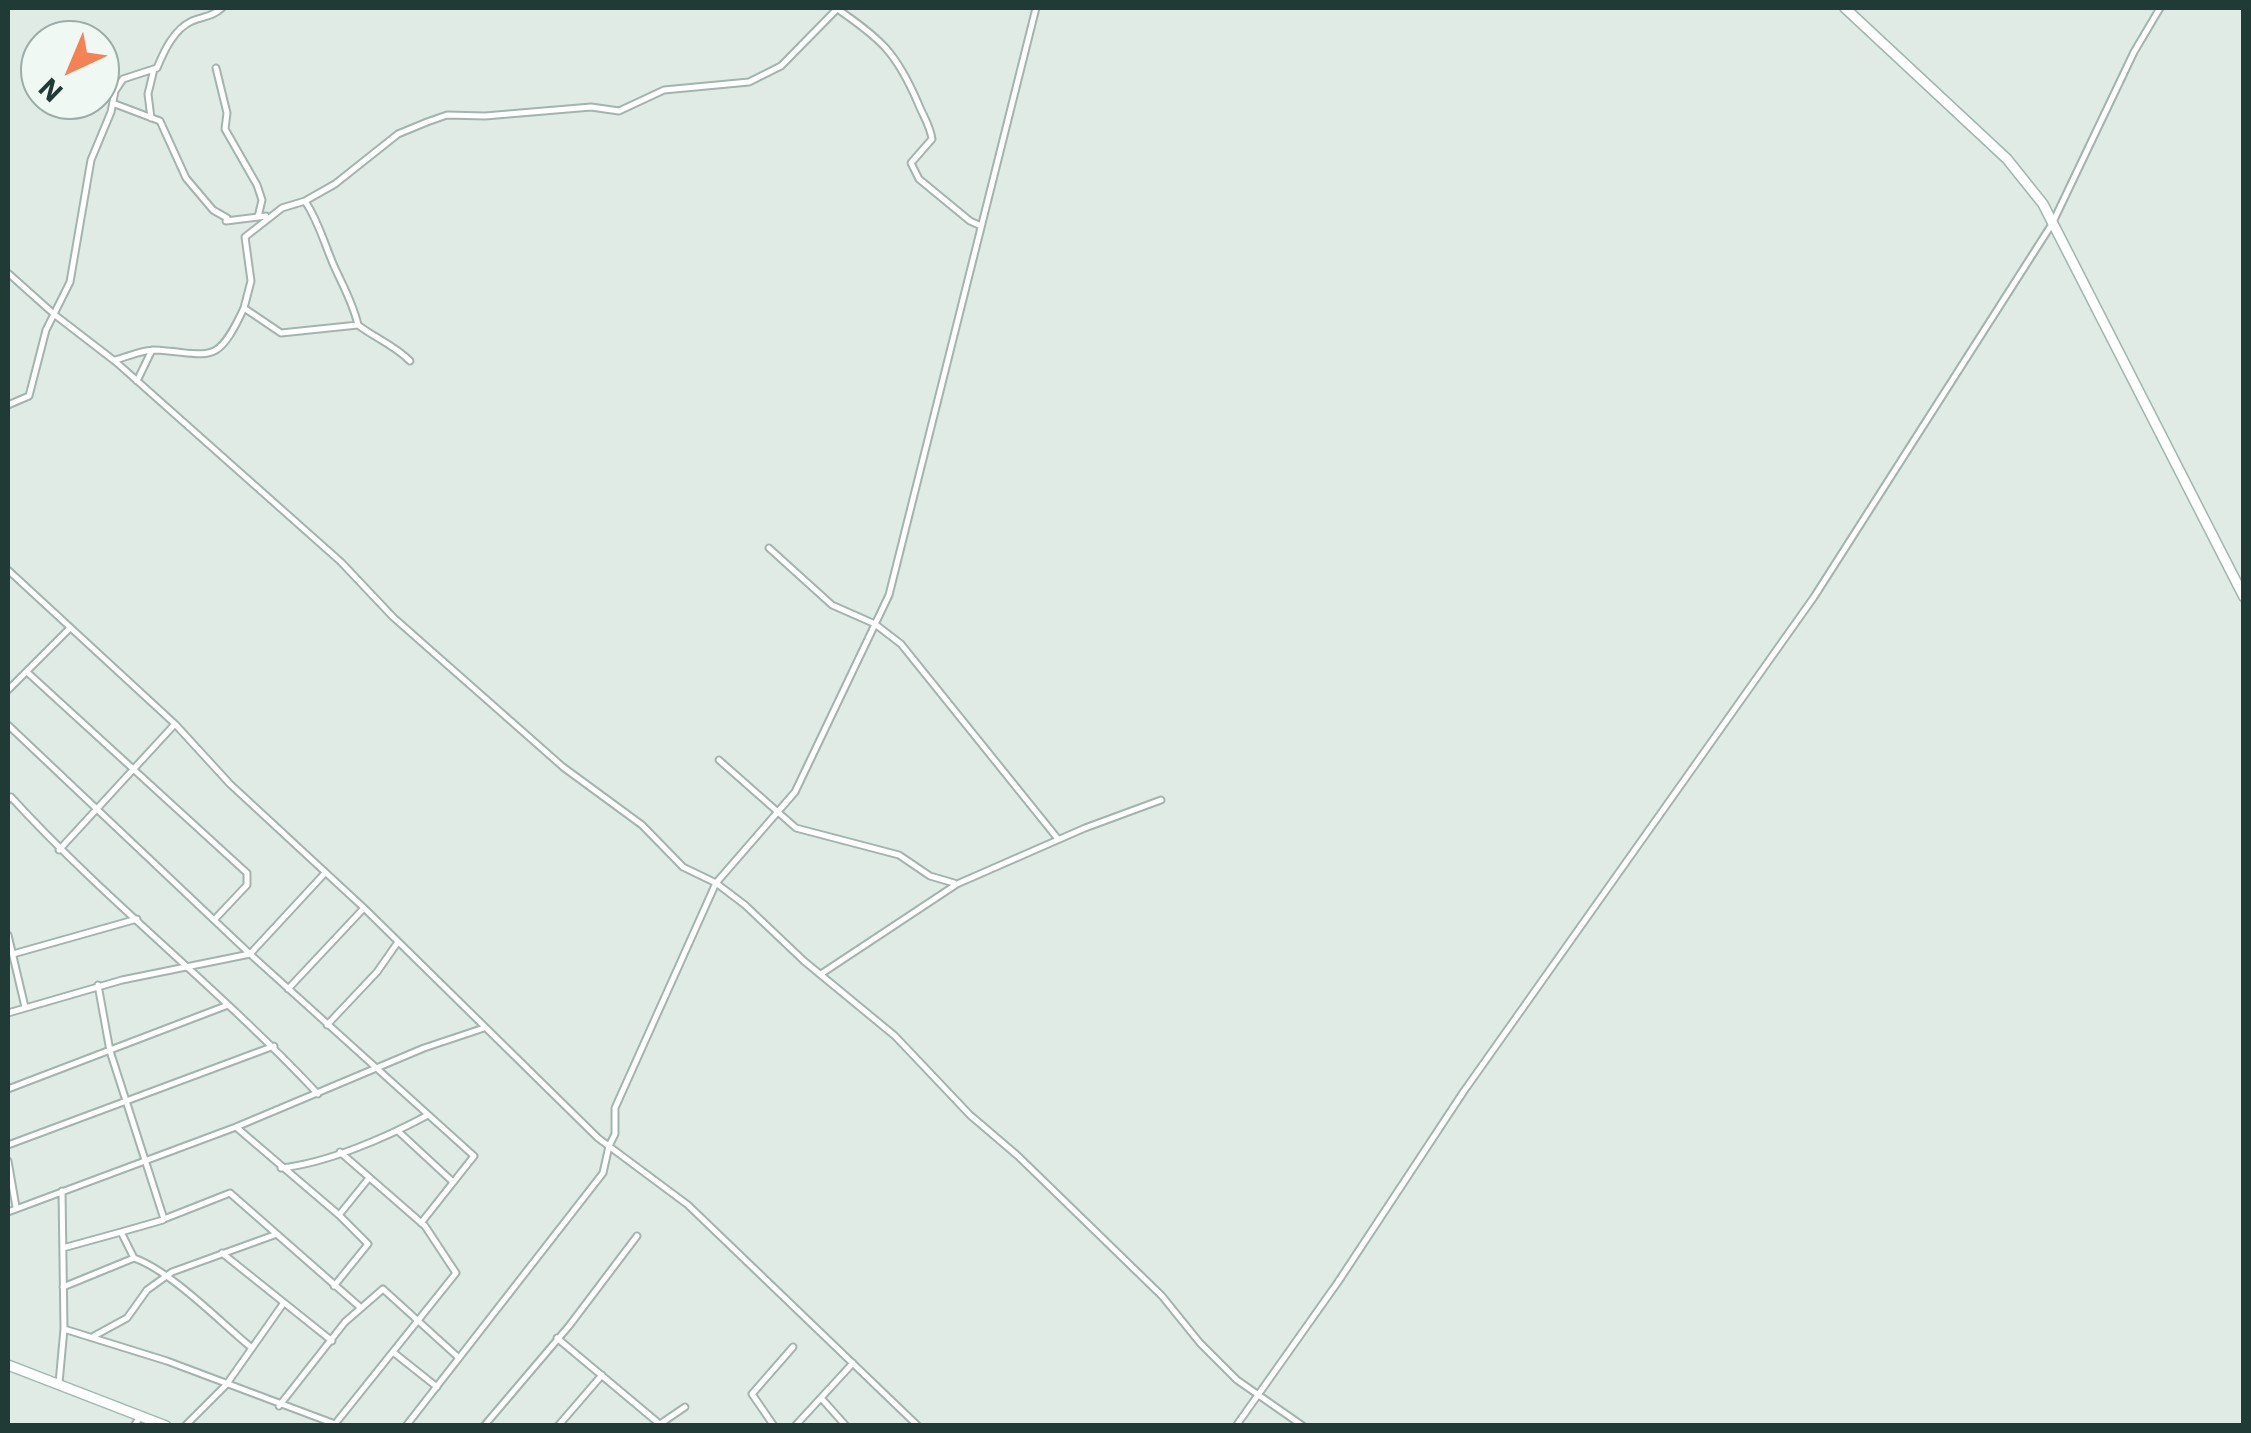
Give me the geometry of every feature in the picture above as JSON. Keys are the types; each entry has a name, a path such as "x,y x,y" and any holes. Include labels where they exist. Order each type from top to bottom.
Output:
{"street":[{"path":"151,118 148,94 154,70 176,33 188,22 214,15 222,8"},
{"path":"114,360 152,350 210,354 224,345 244,308 251,280 245,236 268,216 305,201 345,177 398,134 447,116 591,107 619,112 664,90 748,82 781,66 837,8 874,35 902,66 930,126 932,140 911,163 919,179 970,222 982,226"},
{"path":"406,1426 603,1173 608,1146 616,1134 616,1104 716,882 795,792 889,595 1036,8"},
{"path":"1845,8 2030,186 2244,597"},
{"path":"1236,1426 1256,1392 1338,1282 1464,1091 1814,596 2052,224 2134,52 2160,8"},
{"path":"216,68 227,113 225,129 234,139 238,156 262,200 252,228"},
{"path":"120,84 124,79 154,70"},
{"path":"120,106 160,121 186,178 214,210 227,218 226,222 268,216"},
{"path":"8,405 28,396 44,337 70,282 91,160 107,120"},
{"path":"305,201 321,225 358,324 410,361"},
{"path":"8,273 114,360 341,562 393,617 563,767 642,825 683,867 716,882 894,1036 970,1115 1018,1156 1162,1296 1200,1344 1237,1380 1303,1426"},
{"path":"244,308 281,333 358,324"},
{"path":"136,381 152,350"},
{"path":"770,548 832,605 875,624 901,644 1058,839"},
{"path":"8,570 174,724 230,784 364,908 608,1146 688,1205 918,1426"},
{"path":"8,690 70,628"},
{"path":"27,672 132,772 247,873 247,884 214,920"},
{"path":"8,724 250,954 474,1156 421,1223"},
{"path":"60,850 174,724"},
{"path":"719,760 796,828 899,854 930,876 956,884"},
{"path":"8,800 11,797 60,850 274,1046 318,1094"},
{"path":"822,974 956,884 1161,800"},
{"path":"8,1012 98,986 250,954 325,873"},
{"path":"288,989 364,908"},
{"path":"14,954 137,920"},
{"path":"8,935 26,1007"},
{"path":"327,1025 377,972 398,942"},
{"path":"98,986 110,1051 164,1219"},
{"path":"8,1089 228,1005"},
{"path":"8,1212 236,1128 424,1048 484,1028"},
{"path":"8,1145 274,1046"},
{"path":"281,1168 398,1131 428,1114"},
{"path":"236,1128 339,1214 368,1244 334,1286"},
{"path":"398,1131 453,1182"},
{"path":"64,1329 94,1336 335,1424 456,1273 421,1223 340,1152"},
{"path":"8,1161 16,1207"},
{"path":"339,1214 370,1177"},
{"path":"58,1385 64,1329 62,1191"},
{"path":"63,1248 164,1219 230,1192 361,1308"},
{"path":"121,1232 134,1258"},
{"path":"94,1336 126,1318 147,1290 166,1276 277,1234"},
{"path":"484,1426 637,1236"},
{"path":"222,1254 332,1341"},
{"path":"61,1287 134,1258 147,1262 252,1348"},
{"path":"279,1406 361,1308 383,1289 459,1358"},
{"path":"184,1426 226,1385 283,1304"},
{"path":"557,1338 660,1425 685,1407"},
{"path":"774,1426 752,1394 794,1348"},
{"path":"392,1352 436,1387"},
{"path":"795,1426 853,1363"},
{"path":"8,1365 137,1421 166,1426"},
{"path":"558,1426 602,1375"},
{"path":"822,1399 846,1426"},
{"path":"310,1426 314,1417"}]}
